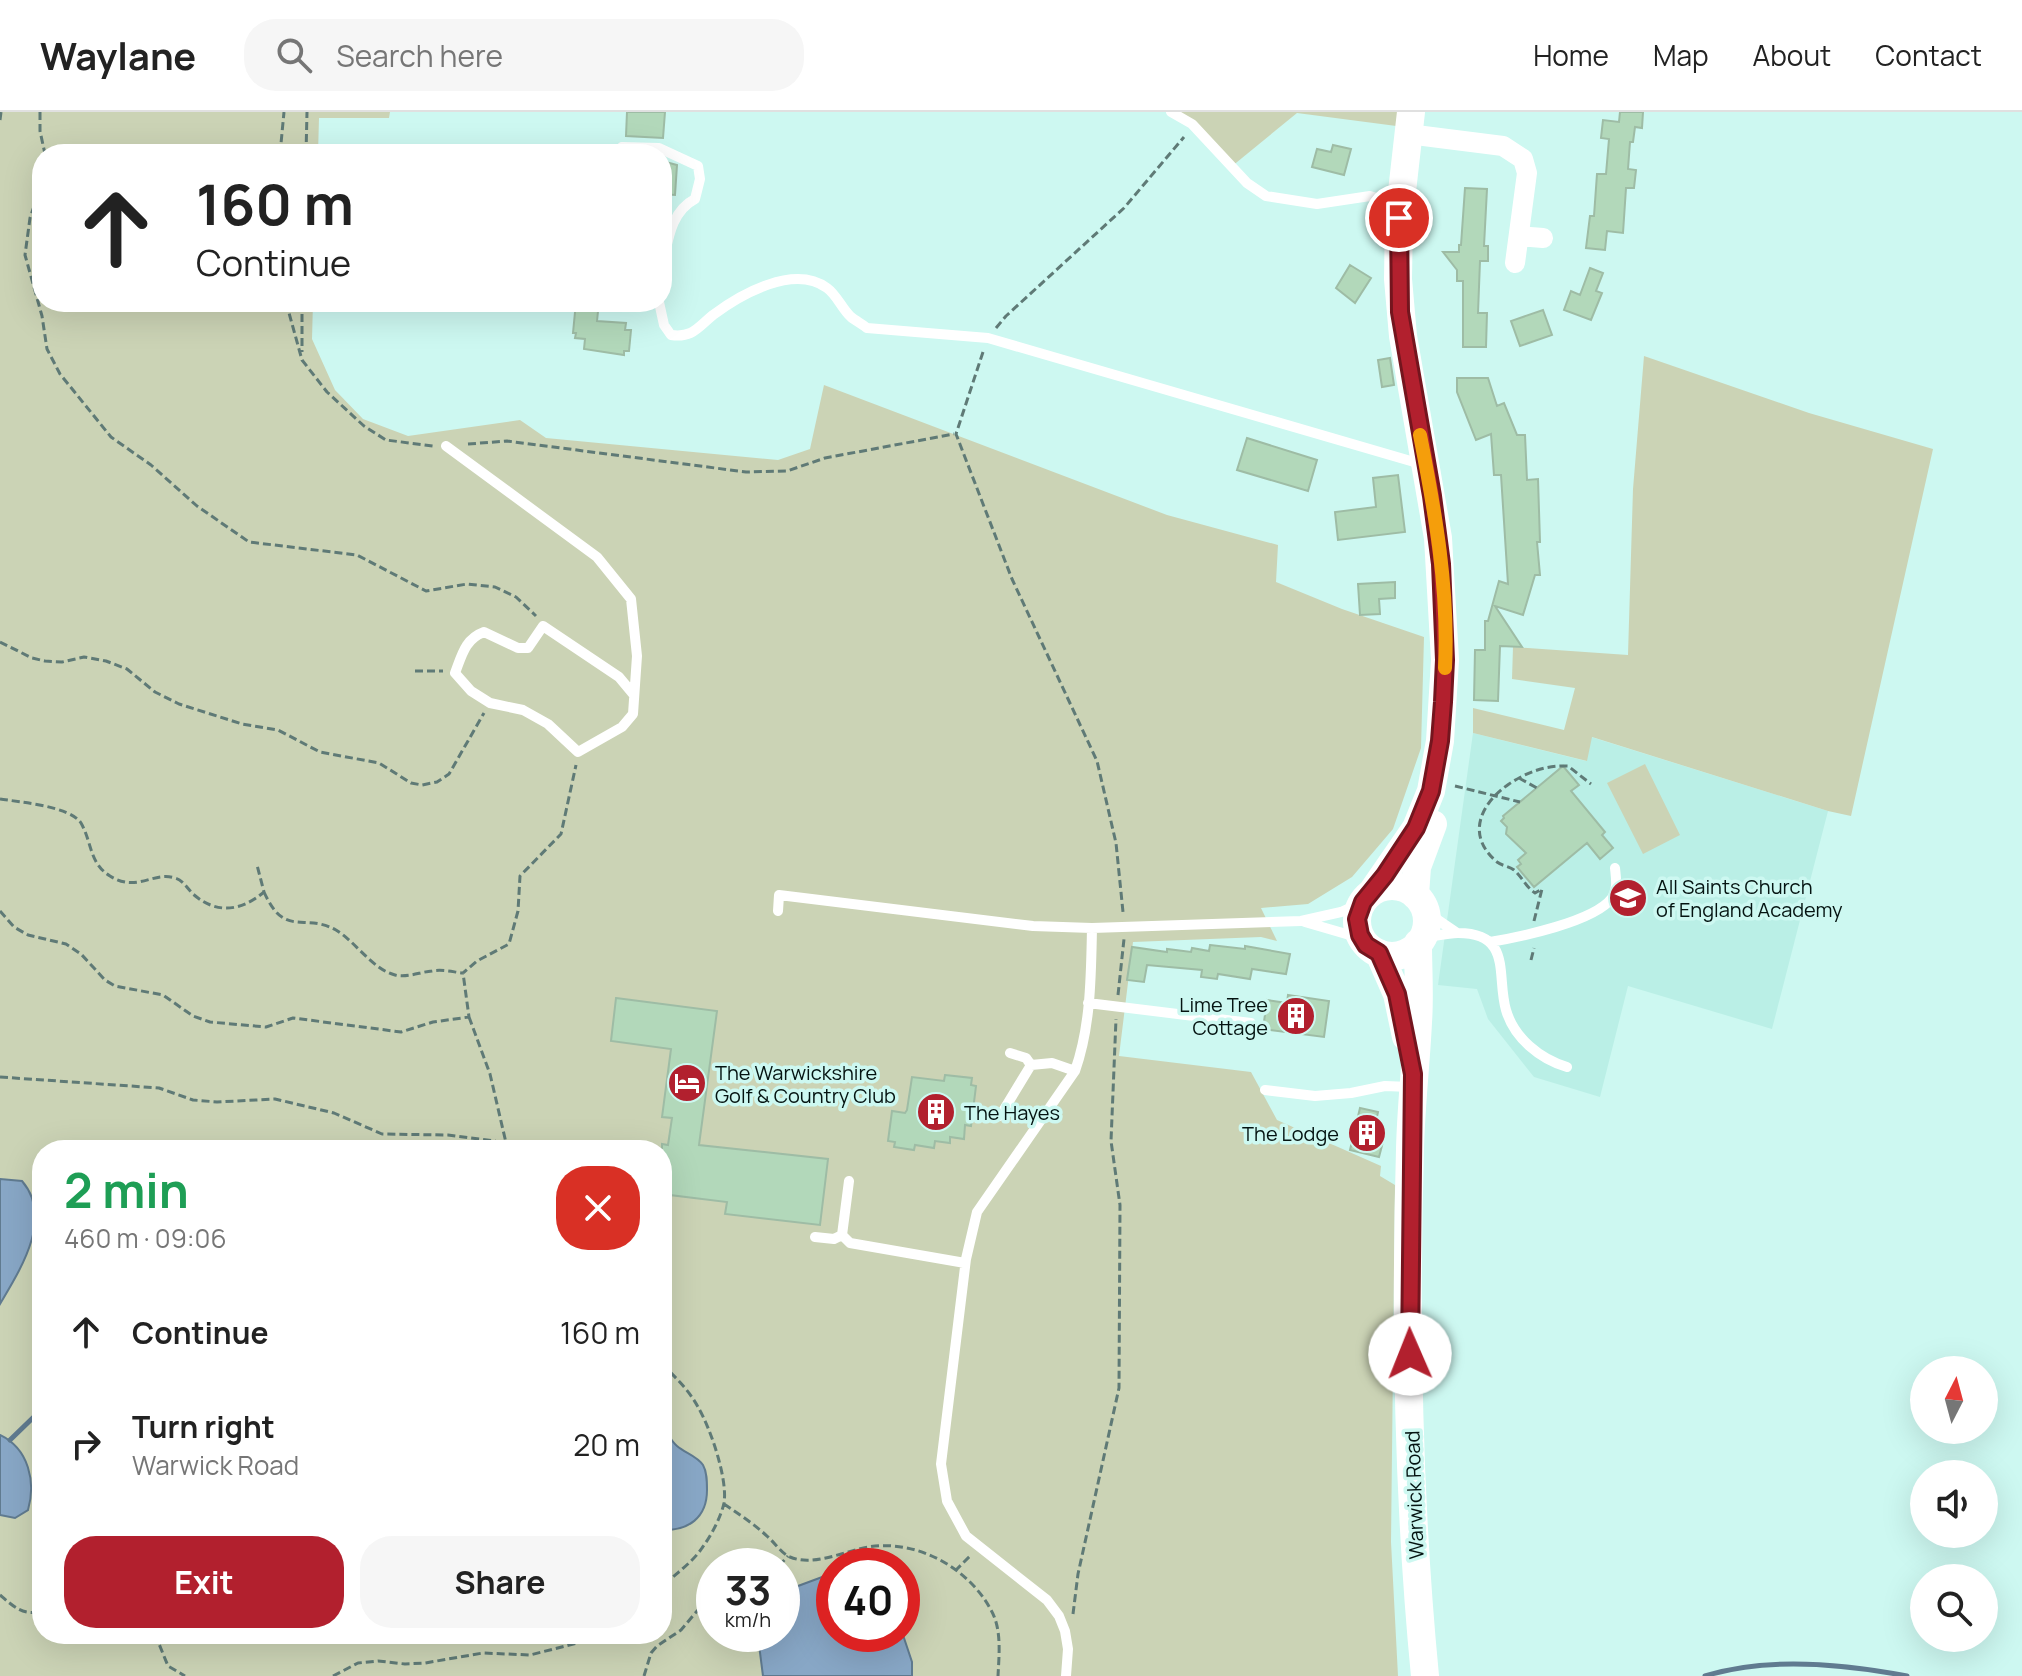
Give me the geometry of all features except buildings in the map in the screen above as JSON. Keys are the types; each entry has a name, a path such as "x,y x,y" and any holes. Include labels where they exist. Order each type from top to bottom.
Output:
{"street":[{"path":"1439,770 1416,828 1367,897 1357,919 1360,935 1373,949 1399,954 1420,941 1426,922 1419,901 1417,867 1433,824 1439,770 1445,648 1441,564 1400,312 1397,246 1410,123 1503,146 1516,153 1525,163 1527,173 1515,263"},
{"path":"1519,236 1543,238"},
{"path":"1367,897 1394,886 1419,901"},
{"name":"Warwick Road","path":"1420,941 1418,1022 1412,1080 1409,1280 1411,1473 1425,1676"},
{"name":"Warwick Road","path":"1373,949 1397,994 1412,1080"}],"lane":[{"path":"1171,112 1192,124 1247,183 1266,196 1317,204 1370,196 1400,204"},
{"path":"672,154 698,166 700,179 695,199 686,204 672,228"},
{"path":"661,312 664,325 671,335 681,336 702,329 712,316 758,288 786,279 807,279 828,288 851,317 867,328 988,338 1427,466"},
{"path":"446,446 597,557 631,599 637,656 633,714 622,727 578,752 548,724 523,710 490,703 471,691 455,673 473,636 484,632 518,648 528,648 543,626 619,677 634,695"},
{"path":"1490,942 1535,934 1597,910 1615,892 1615,868"},
{"path":"778,911 779,895 1033,926 1092,928 1301,921 1341,912 1367,897"},
{"path":"1419,901 1435,918 1457,933"},
{"path":"1301,921 1353,936 1373,949"},
{"path":"1066,1676 1068,1649 1062,1623 1047,1600 966,1536 955,1519 943,1489 941,1464 965,1263 977,1212 1075,1071 1081,1055 1088,1003 1092,928"},
{"path":"1420,941 1457,933 1474,935 1490,942 1501,959 1506,1010 1517,1031 1538,1054 1567,1067"},
{"path":"1088,1003 1251,1023"},
{"path":"1010,1053 1026,1058 1031,1065"},
{"path":"1031,1065 1052,1063 1075,1071"},
{"path":"1000,1116 1031,1065"},
{"path":"1265,1090 1315,1096 1351,1093 1412,1080"},
{"path":"842,1235 849,1181"},
{"path":"842,1235 850,1243 965,1263"},
{"path":"815,1237 834,1239 842,1235"}],"path":[{"path":"0,120 1,112"},
{"path":"40,112 43,144"},
{"path":"281,144 284,112"},
{"path":"306,144 307,112"},
{"path":"1068,1649 1078,1574 1119,1388 1120,1205 1111,1141 1117,1006 1125,926 1116,843 1097,761 1012,579 956,434 988,338 1006,316 1139,193 1192,124"},
{"path":"32,212 25,255 32,280"},
{"path":"41,312 47,349 60,374 111,437 151,465 197,506 249,542 357,555 384,567 419,590 467,584 495,587 525,604 543,626"},
{"path":"289,312 302,360 327,392 364,426 386,440 446,446 507,441 746,472 787,471 825,458 956,434"},
{"path":"302,312 302,360"},
{"path":"0,642 45,661 62,662 84,657 106,661 127,669 155,692 179,704 242,724 278,730 320,752 379,763 411,783 422,785 437,782 449,774 490,703"},
{"path":"415,671 455,673"},
{"path":"257,865 264,892 280,917 336,930 386,971 405,975 436,970 463,973 477,961 509,944 518,911 520,876 561,834 578,752"},
{"path":"1531,960 1535,934 1533,924 1542,889 1535,893 1513,869 1498,863 1481,837 1479,821 1484,807 1495,795 1519,778 1542,769 1568,766 1591,784"},
{"path":"1439,770 1495,795 1520,802"},
{"path":"1519,778 1537,788"},
{"path":"0,799 71,814 83,827 93,858 117,880 142,884 173,877 208,905 221,909 251,903 264,892"},
{"path":"0,911 14,927 28,935 66,944 115,986 163,995 193,1016 210,1022 266,1027 293,1018 401,1032 433,1022 469,1017"},
{"path":"463,973 469,1017 490,1074 508,1140"},
{"path":"0,1077 159,1088 193,1100 217,1102 275,1099 319,1109 382,1134 448,1135 487,1140"},
{"path":"672,1374 682,1384 705,1421 724,1486 724,1504 704,1545 672,1577"},
{"path":"724,1504 747,1519 779,1548"},
{"path":"800,1558 810,1560 869,1547 896,1546 920,1550 955,1571 991,1610 997,1628 998,1676"},
{"path":"955,1571 979,1547"},
{"path":"0,1595 14,1608 32,1612"},
{"path":"672,1636 696,1612"},
{"path":"159,1644 168,1666 185,1676"},
{"path":"333,1676 358,1663 425,1663 483,1653 530,1655 573,1644"},
{"path":"644,1676 651,1653 660,1644"}],"shaded area":[{"path":"0,112 390,112 389,118 319,118 318,144 32,144 32,312 313,312 312,339 335,390 363,419 408,436 520,420 546,438 778,460 810,449 824,385 1167,515 1278,545 1276,582 1424,637 1421,748 1393,829 1352,877 1308,904 1261,908 1277,941 1261,937 1133,942 1119,1056 1251,1072 1277,1120 1381,1166 1380,1176 1395,1185 1391,1542 1398,1676 0,1676"},
{"path":"1171,112 1405,112 1404,127 1297,113 1231,167 1208,141"},
{"path":"1644,356 1809,413 1933,449 1851,816 1592,737 1587,761 1473,733 1473,708 1564,730 1575,688 1512,679 1513,647 1628,655 1633,489"},
{"name":"All Saints Church of England Academy","path":"1473,733 1586,761 1591,737 1828,811 1772,1029 1628,986 1600,1097 1534,1077 1488,1019 1477,989 1438,985"},
{"path":"1645,764 1680,835 1643,854 1607,783"}],"water":[{"path":"0,1179 22,1181 31,1196 32,1236 24,1260 0,1304"},
{"path":"0,1435 18,1449 30,1478 28,1510 15,1518 0,1515"},
{"path":"672,1441 700,1462 706,1477 704,1508 694,1521 672,1530"},
{"path":"816,1579 816,1652 909,1652 912,1676 763,1676 760,1652 800,1652 800,1585"}],"waterway":[{"path":"10,1440 32,1419"},
{"path":"1705,1676 1780,1664 1832,1665 1907,1676"}],"slow traffic":[{"path":"1420,435 1441,564 1445,668"}],"place":[{"name":"All Saints Church of England Academy","path":"1628,898"},
{"name":"Lime Tree Cottage","path":"1296,1016"},
{"name":"The Warwickshire Golf & Country Club","path":"687,1083"},
{"name":"The Hayes","path":"936,1112"},
{"name":"The Lodge","path":"1367,1133"}],"route":[{"path":"1399,218 1397,262 1400,312 1441,564 1445,660 1443,702 1431,791 1416,828 1396,861 1363,902 1357,919 1360,935 1366,945 1379,953 1397,994 1413,1074 1410,1354"}]}
